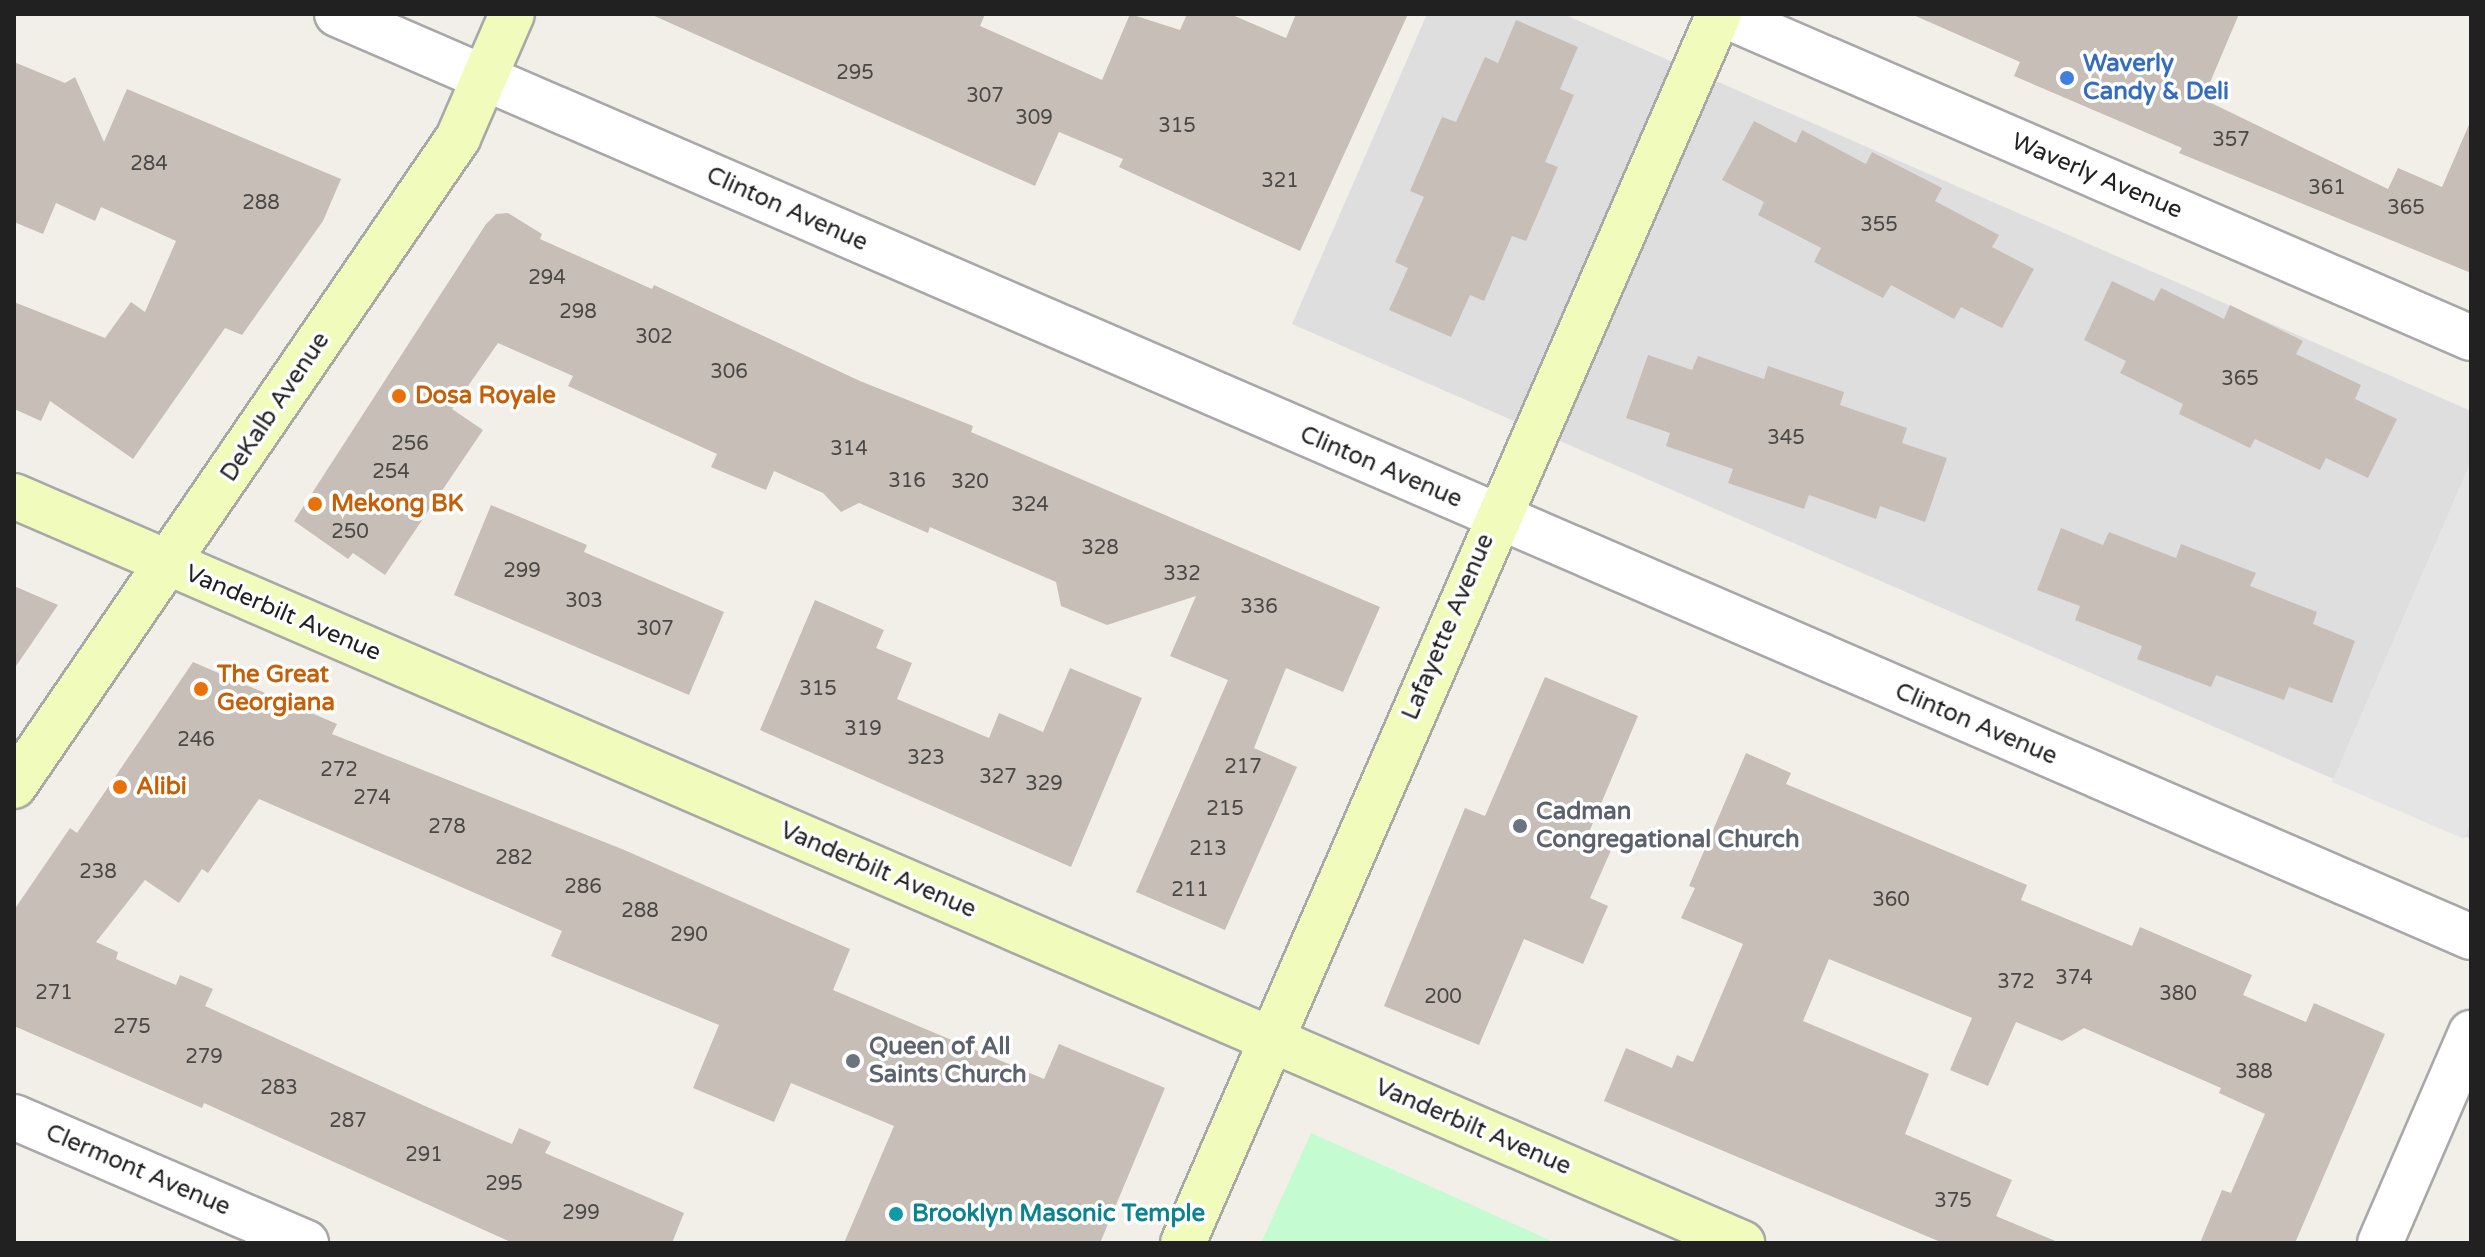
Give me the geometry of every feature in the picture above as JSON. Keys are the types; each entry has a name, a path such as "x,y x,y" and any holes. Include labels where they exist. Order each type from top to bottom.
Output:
{"main road":[{"name":"DeKalb Avenue","path":"14,786 458,138 512,14"},
{"name":"Lafayette Avenue","path":"1183,1243 1496,517 1721,14"},
{"name":"Vanderbilt Avenue","path":"14,496 1742,1243"}],"street":[{"name":"Clinton Avenue","path":"337,14 2471,937"},
{"name":"Waverly Avenue","path":"1721,14 2471,338"},
{"path":"2380,1243 2471,1033"},
{"name":"Clermont Avenue","path":"14,1117 306,1243"}],"shaded area":[{"path":"1427,14 1563,14 2471,411 2471,839 1292,324"},
{"path":"2471,461 2471,822 2464,839 2332,782"}],"green space":[{"path":"1311,1133 1441,1191 1556,1243 1261,1243"}],"building":[{"path":"650,14 985,14 980,26 1102,80 1130,14 1180,30 1187,14 1230,14 1286,38 1296,14 1408,14 1300,251 1119,167 1123,159 1059,132 1035,186"},
{"path":"1911,14 2239,14 2203,99 2388,189 2398,168 2442,187 2471,120 2471,273 2179,153 2182,148 2014,76 2020,62"},
{"path":"1516,20 1578,47 1560,89 1574,95 1545,162 1558,167 1526,241 1512,236 1484,301 1470,295 1451,337 1389,310 1408,268 1395,262 1424,197 1410,191 1442,117 1456,122 1485,57 1498,63"},
{"path":"14,62 65,83 75,77 104,142 127,89 341,179 323,221 242,335 225,328 133,459 50,401 41,421 14,409 14,302 105,338 131,302 145,312 176,241 101,207 95,221 56,203 43,234 14,222"},
{"path":"1754,121 1796,143 1802,130 1866,164 1872,152 1942,188 1935,201 1999,235 1992,247 2034,269 2002,328 1961,307 1954,319 1891,285 1883,298 1814,262 1821,248 1758,215 1764,202 1722,180"},
{"path":"508,213 542,234 540,239 652,289 654,285 860,381 973,426 971,432 1380,607 1343,692 1286,668 1254,748 1297,767 1225,930 1136,892 1228,680 1170,656 1196,596 1107,625 1061,606 1056,582 930,527 928,533 859,503 841,512 823,493 774,471 766,490 711,467 717,454 568,386 573,376 498,343 452,409 483,430 385,575 353,553 348,559 294,521 486,224 496,214"},
{"path":"2112,281 2154,301 2161,288 2224,319 2230,305 2303,341 2296,354 2361,385 2355,399 2397,419 2368,478 2326,458 2320,470 2255,439 2250,448 2179,414 2183,404 2120,373 2126,361 2084,340"},
{"path":"1648,355 1692,370 1698,356 1764,379 1768,366 1844,392 1840,405 1907,428 1902,443 1947,458 1925,522 1880,506 1876,519 1809,495 1804,509 1728,483 1733,469 1666,446 1670,433 1626,418"},
{"path":"491,505 587,545 584,552 724,612 689,695 454,595"},
{"path":"2061,528 2103,545 2109,532 2176,558 2181,544 2256,573 2250,586 2317,612 2313,624 2355,641 2332,703 2289,687 2284,700 2216,675 2211,687 2137,659 2142,646 2075,620 2080,606 2037,590"},
{"path":"14,586 58,605 14,669"},
{"path":"815,600 884,630 876,648 912,663 897,699 989,738 999,713 1043,732 1070,668 1142,698 1071,867 760,730"},
{"path":"193,662 337,724 332,734 622,849 850,949 833,990 1044,1079 1059,1044 1165,1088 1100,1243 844,1243 894,1126 791,1083 774,1122 693,1088 719,1025 551,956 562,931 259,799 208,873 202,869 179,903 145,880 96,942 118,952 116,959 176,985 180,975 213,989 205,1006 425,1106 512,1144 519,1128 551,1142 545,1153 684,1213 672,1243 513,1243 204,1103 202,1108 14,1026 14,910 70,828 77,833"},
{"name":"Cadman Congregational Church","path":"1545,677 1638,716 1587,837 1612,848 1590,898 1608,906 1583,964 1524,939 1479,1045 1384,1006 1465,808 1485,816"},
{"path":"1746,753 1791,773 1786,784 2027,885 2021,900 2132,946 2140,927 2252,975 2243,995 2306,1022 2314,1003 2385,1034 2295,1243 2200,1243 2222,1190 2231,1193 2265,1114 2219,1093 2221,1088 2084,1028 2062,1041 2016,1022 1988,1086 1950,1070 1972,1018 1829,959 1803,1021 1929,1074 1905,1134 2012,1180 1996,1216 2060,1243 1943,1243 1604,1101 1626,1048 1672,1068 1677,1055 1693,1062 1743,944 1681,918 1695,888 1689,886"}],"place":[{"name":"Waverly Candy & Deli","path":"2067,78"},
{"name":"Dosa Royale","path":"399,396"},
{"name":"Mekong BK","path":"315,504"},
{"name":"The Great Georgiana","path":"201,689"},
{"name":"Alibi","path":"120,787"},
{"name":"Cadman Congregational Church","path":"1520,826"},
{"name":"Queen of All Saints Church","path":"853,1061"},
{"name":"Brooklyn Masonic Temple","path":"896,1214"}]}
